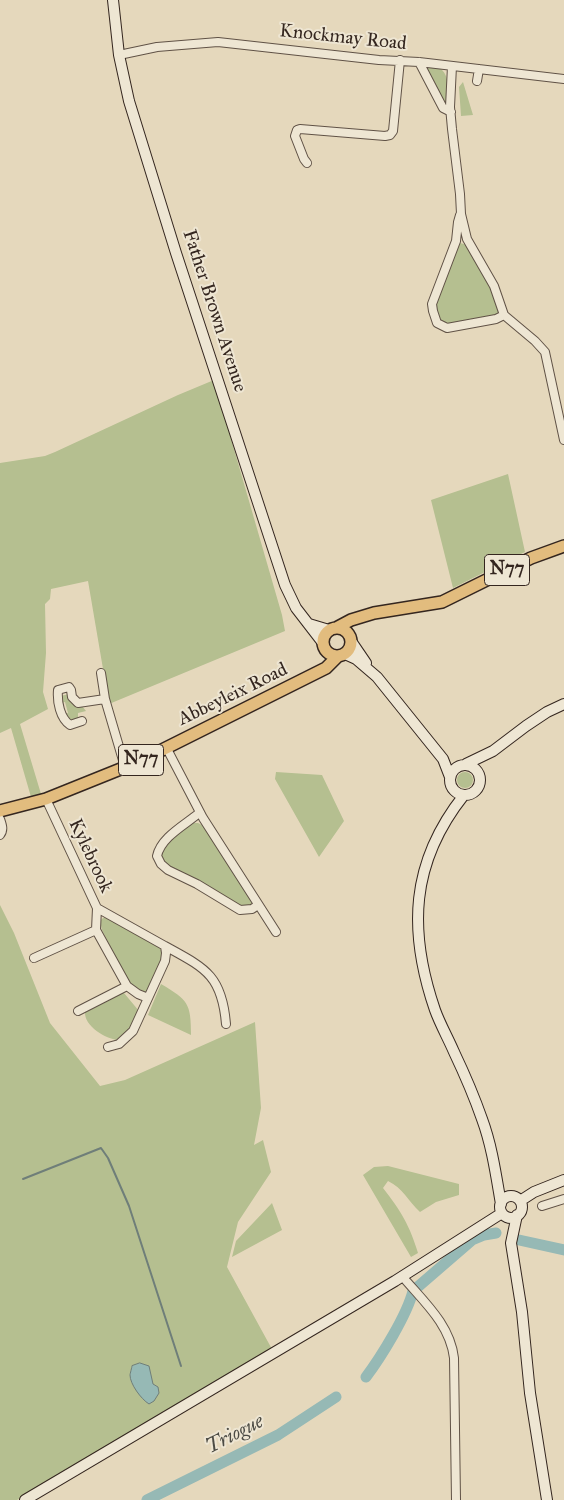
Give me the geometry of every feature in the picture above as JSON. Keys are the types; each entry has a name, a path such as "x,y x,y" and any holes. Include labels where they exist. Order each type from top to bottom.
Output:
{"main road":[{"name":"Father Brown Avenue","path":"113,0 119,55 129,101 285,585 296,608 324,646"},
{"name":"N77","path":"332,629 352,620 386,610 442,602 531,558 564,546"},
{"name":"N77","path":"342,655 350,648 355,625 364,616"},
{"path":"309,624 346,631 369,668 443,758 452,787 450,812"},
{"path":"332,629 324,636 324,646 331,655 342,655 356,659 369,668"},
{"name":"Abbeyleix Road","path":"314,674 321,663 324,646"},
{"name":"Abbeyleix Road","path":"0,812 46,799 124,767 326,668 342,655"},
{"path":"450,777 453,770 493,751 547,712 564,704"},
{"path":"478,772 493,751"},
{"path":"443,758 462,765 473,766 478,772 480,779 477,789 471,794 457,793 452,787"},
{"path":"464,795 450,812 430,852 422,879 417,923 422,968 436,1011 482,1119 497,1174 503,1211 511,1238 522,1312 530,1393 547,1500"},
{"path":"497,1174 509,1197"},
{"path":"520,1201 535,1192 564,1180"},
{"path":"503,1211 504,1199 509,1197 520,1201"},
{"path":"511,1238 521,1209 520,1201"},
{"path":"503,1211 513,1218 518,1215"},
{"path":"25,1500 402,1276 503,1211"}],"street":[{"name":"Knockmay Road","path":"119,55 157,47 218,42 564,78"},
{"path":"307,163 304,160 295,136 300,128 390,135 393,131 400,60"},
{"path":"419,62 443,108 451,112"},
{"path":"452,66 451,112 461,214 467,238 494,286 504,315 535,341 544,352 564,440"},
{"path":"476,81 479,69"},
{"path":"461,214 456,241 432,304 437,323 447,328 453,328 496,319 504,315"},
{"path":"456,241 467,238"},
{"path":"102,674 105,700 124,767"},
{"path":"82,721 70,725 66,723 62,717 58,690 68,687 71,690 72,697 78,703 105,700"},
{"path":"166,747 200,813 276,932"},
{"name":"Kylebrook","path":"46,799 97,908 197,964 210,975 220,991 226,1024"},
{"path":"200,813 158,848 157,856 161,864 178,876 197,884 240,910 252,909 258,905"},
{"path":"0,819 2,831 0,835"},
{"path":"97,908 96,930 127,986 148,998"},
{"path":"34,958 96,930"},
{"path":"108,1047 119,1044 133,1031 164,960 165,946"},
{"path":"78,1011 127,986"},
{"path":"542,1206 564,1198"},
{"path":"402,1276 449,1334 452,1345 454,1358 456,1500"}],"green space":[{"path":"425,67 441,69 444,73 448,85 447,104 445,106"},
{"path":"463,82 473,115 461,116 459,87"},
{"path":"460,243 467,245 494,293 500,310 495,316 448,326 440,321 437,316 435,303"},
{"path":"214,380 285,631 109,704 88,581 51,589 50,599 45,604 46,653 43,692 48,709 20,724 41,794 31,797 11,728 0,733 0,463 45,456"},
{"path":"508,474 525,552 453,588 431,500"},
{"path":"70,694 73,704 82,706 86,711 78,713 78,718 70,721 64,714 68,713 65,702 60,703 60,696"},
{"path":"276,772 322,775 344,821 319,857 275,779"},
{"path":"462,772 468,772 473,777 471,786 462,788 457,783 457,777"},
{"path":"192,823 204,826 251,898 252,903 250,905 239,905 164,863 160,854 164,846"},
{"path":"0,905 14,933 50,1023 100,1086 125,1080 255,1022 261,1108 254,1145 263,1140 271,1172 238,1222 227,1267 273,1351 17,1500 0,1500"},
{"path":"106,917 160,947 162,958 148,993 131,986 127,980 102,930 100,921"},
{"path":"161,984 177,994 189,1009 191,1035 148,1015"},
{"path":"124,993 139,1011 131,1029 118,1040 102,1034 92,1027 88,1022 85,1012"},
{"path":"388,1166 459,1184 459,1195 436,1202 420,1212 402,1191 393,1184 388,1181 383,1188 400,1212 412,1235 418,1253 411,1257 363,1175 374,1167"},
{"path":"272,1203 282,1230 232,1257 236,1241"}],"water":[{"path":"140,1363 149,1366 153,1384 158,1387 159,1393 154,1401 149,1404 136,1391 130,1379 132,1366"}],"waterway":[{"path":"23,1179 101,1148 108,1158 129,1206 181,1366"},
{"name":"Triogue","path":"366,1377 386,1347 410,1301 413,1291 472,1240 496,1233"},
{"name":"Triogue","path":"519,1240 564,1250"},
{"name":"Triogue","path":"147,1500 278,1435 336,1397"}]}
